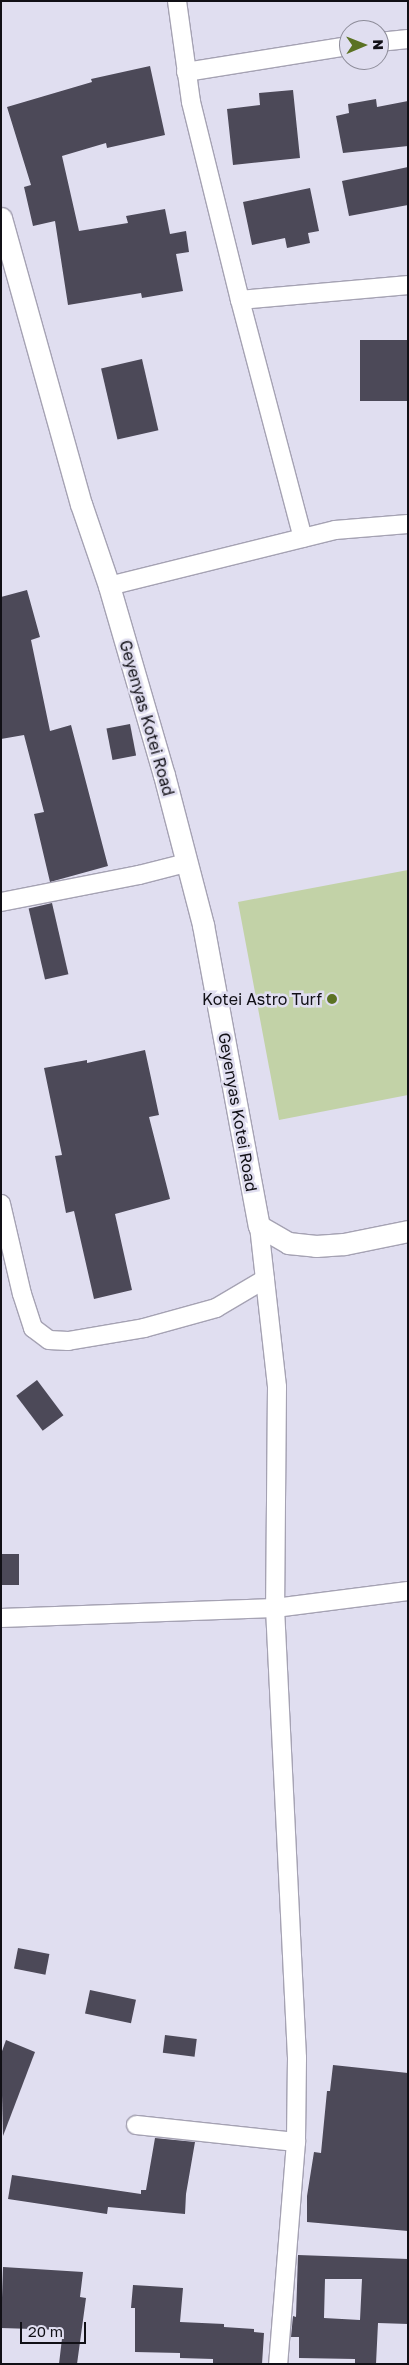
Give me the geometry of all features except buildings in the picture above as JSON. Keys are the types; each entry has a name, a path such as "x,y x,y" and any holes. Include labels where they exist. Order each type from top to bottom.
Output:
{"street":[{"path":"177,1 191,102 240,300 303,538"},
{"path":"389,41 408,39"},
{"path":"186,72 339,48"},
{"name":"Geyenyas Kotei Road","path":"1,218 81,504 109,586 164,775 203,925 218,997 259,1226"},
{"path":"240,300 408,285"},
{"path":"109,586 335,530 408,524"},
{"path":"1,902 139,875 186,862"},
{"path":"1,1204 22,1294 33,1328 49,1340 68,1341 144,1328 216,1308 265,1279"},
{"path":"259,1226 288,1243 316,1246 408,1231"},
{"path":"259,1226 277,1387 275,1608 296,2058 296,2142 278,2364"},
{"path":"1,1618 275,1608 408,1591"},
{"path":"136,2125 296,2142"}],"green space":[{"name":"Kotei Astro Turf","path":"408,870 408,1095 279,1120 238,902"}],"place":[{"name":"Kotei Astro Turf","path":"332,999"}]}
